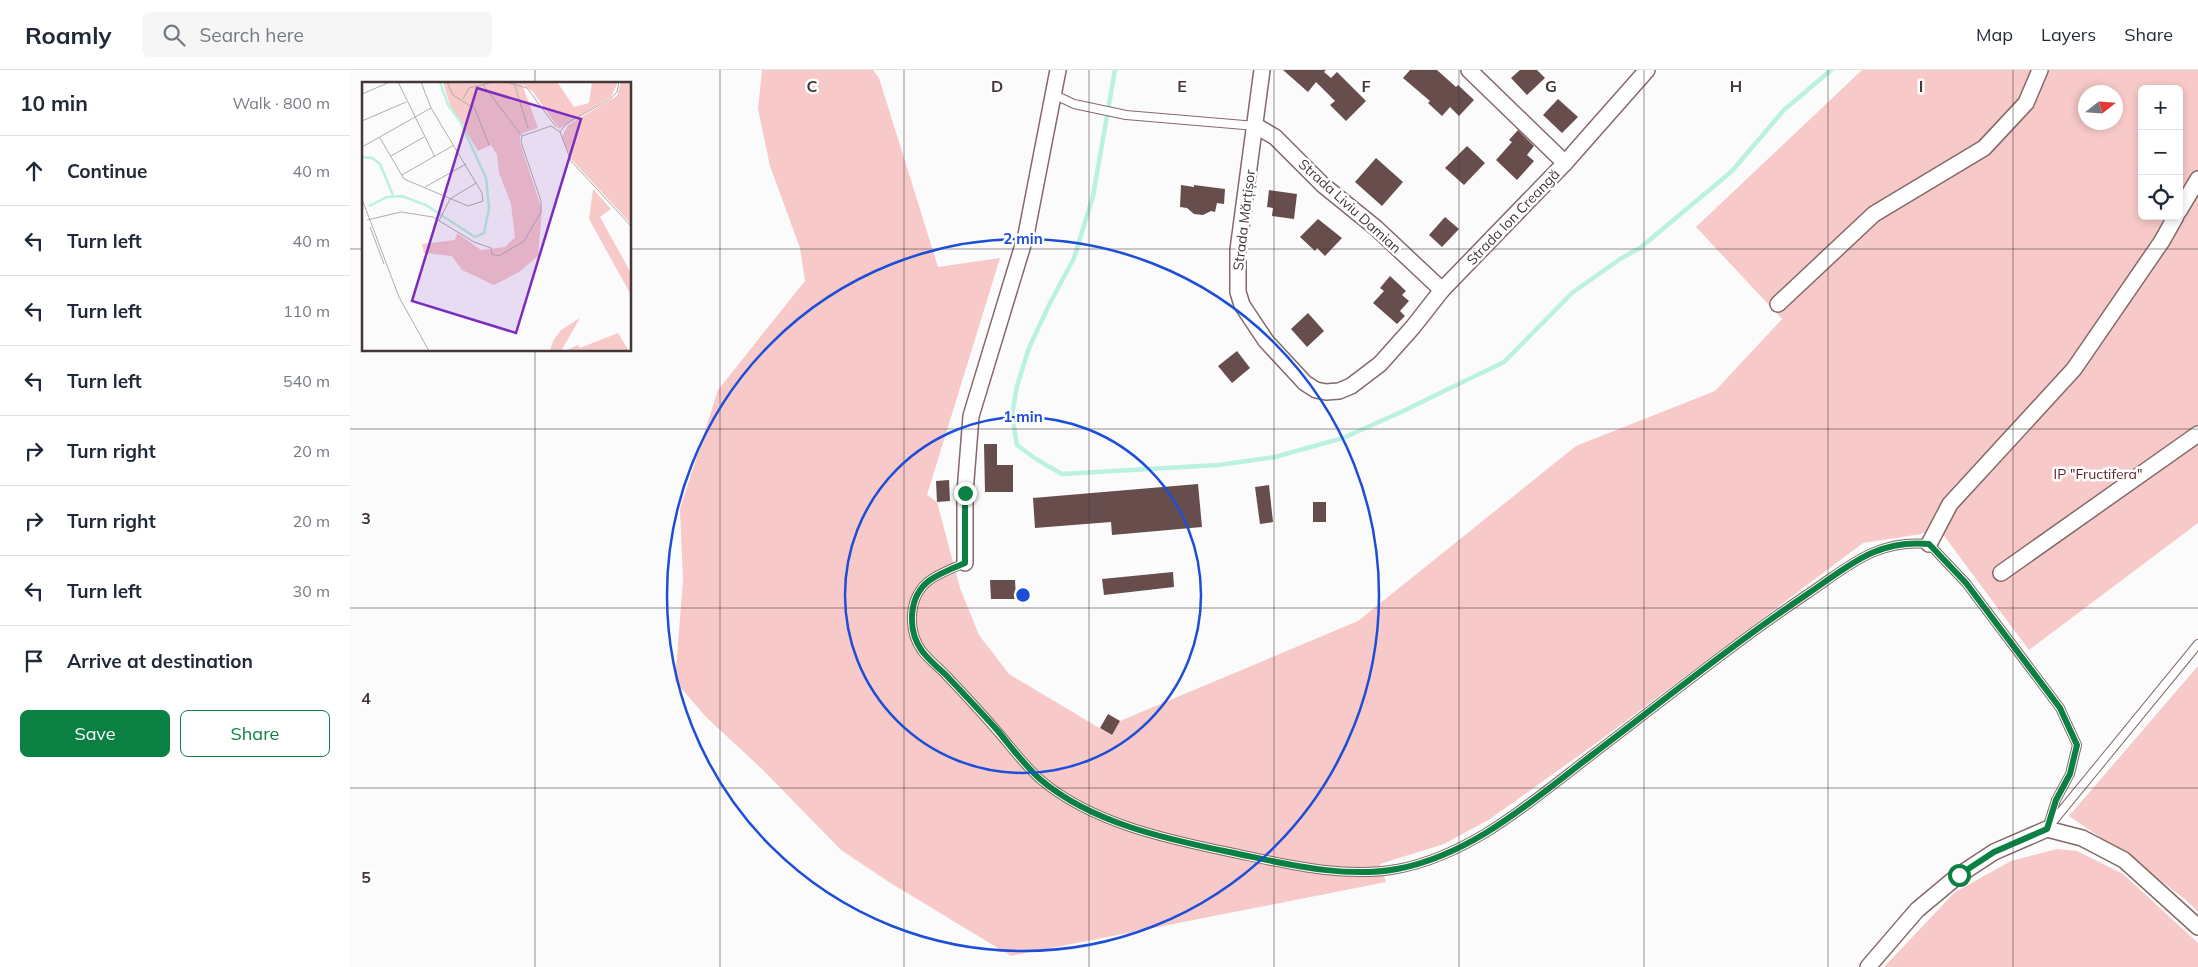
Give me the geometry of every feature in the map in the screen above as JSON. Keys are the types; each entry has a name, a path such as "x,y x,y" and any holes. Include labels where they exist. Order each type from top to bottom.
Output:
{"street":[{"path":"965,563 965,493 971,416 1026,235 1058,70"},
{"name":"Strada Mărțișor","path":"1262,70 1238,250 1237,281 1242,306 1266,341 1305,384 1316,390 1339,391 1352,386 1380,364"},
{"path":"1469,70 1565,163"},
{"name":"Strada Ion Creangă","path":"1380,364 1414,327 1442,290 1565,163 1647,70"},
{"path":"1778,304 1874,214 1984,148 2026,103 2040,70"},
{"name":"Strada Liviu Damian","path":"1256,126 1275,137 1323,184 1376,228 1442,290"},
{"path":"2183,204 2198,179"},
{"path":"1929,544 1950,504 2074,368 2162,242 2174,220"},
{"path":"2002,573 2198,434"},
{"path":"1868,967 1917,910 1959,875 1994,852 2047,829 2082,838 2124,860 2198,927"}],"lane":[{"path":"1053,94 1090,109 1126,115 1256,126"},
{"path":"965,563 930,580 918,591 913,606 912,629 921,650 1040,779 1064,797 1098,814 1136,828 1209,848 1305,867 1367,873 1414,865 1458,849 1529,803 1774,616 1873,551 1907,542 1929,544 1966,583 2060,708 2077,745 2070,774 2056,800 2047,829"},
{"path":"2047,829 2198,644"}],"green space":[{"name":"IP \"Fructifera\"","path":"762,70 873,70 879,78 938,267 1000,258 927,495 937,502 960,588 979,635 1009,674 1111,735 1120,721 1358,621 1576,446 1715,391 1782,319 1696,227 1862,70 2198,70 2198,523 2029,650 1933,521 1929,531 1921,534 1863,543 1595,744 1490,819 1444,844 1380,864 1386,882 1011,956 889,882 841,850 762,769 705,716 675,681 683,581 680,509 718,390 805,281 800,248 770,166 758,109"},
{"path":"2198,666 2198,912 2186,900 2132,859 2069,816"},
{"path":"2057,849 2077,851 2123,874 2198,943 2198,967 1884,967 1955,892 2011,861"}],"building":[{"path":"1283,70 1326,70 1324,72 1331,78 1337,72 1366,101 1346,121 1330,105 1335,101 1316,82 1308,92"},
{"path":"1410,70 1437,70 1456,87 1458,85 1474,100 1459,116 1450,107 1442,116 1428,103 1430,101 1403,78"},
{"path":"1520,70 1537,70 1545,78 1527,95 1511,78"},
{"path":"1558,99 1578,117 1562,133 1543,115"},
{"path":"1518,130 1534,146 1527,155 1534,161 1517,180 1496,160 1512,142 1509,140"},
{"path":"1467,146 1485,163 1464,185 1445,168"},
{"path":"1376,158 1403,182 1382,206 1355,182"},
{"path":"1181,185 1225,189 1224,204 1217,203 1215,212 1211,211 1203,215 1194,214 1187,208 1180,207"},
{"path":"1269,190 1297,194 1294,219 1272,216 1273,208 1267,207"},
{"path":"1445,217 1459,229 1442,247 1429,235"},
{"path":"1318,219 1342,238 1325,256 1317,248 1315,251 1300,237"},
{"path":"1390,276 1406,291 1402,295 1409,301 1400,311 1405,316 1397,324 1373,303 1384,291 1380,288"},
{"path":"1308,313 1324,331 1307,347 1291,329"},
{"path":"1237,351 1250,368 1232,383 1218,366"},
{"path":"984,444 997,444 997,465 1013,465 1013,492 985,492"},
{"path":"949,480 950,501 937,502 936,481"},
{"path":"1198,484 1202,527 1112,535 1111,522 1035,528 1033,498"},
{"path":"1269,485 1273,522 1260,524 1255,487"},
{"path":"1313,502 1326,502 1326,522 1313,522"},
{"path":"1173,572 1174,587 1104,595 1102,579"},
{"path":"990,580 1015,580 1016,599 991,599"},
{"path":"1108,714 1120,721 1112,735 1100,728"}],"waterway":[{"path":"1115,70 1093,196 1074,258 1029,348 1017,386 1012,415 1017,445 1062,474 1218,465 1275,457 1343,438 1504,362 1572,293 1620,259 1640,248 1732,171 1784,110 1831,70"}],"route":[{"path":"965,493 965,563 930,580 918,591 913,606 912,629 921,650 1040,779 1064,797 1098,814 1136,828 1209,848 1305,867 1367,873 1394,870 1414,865 1458,849 1529,803 1774,616 1873,551 1907,542 1929,544 1966,583 2060,708 2077,745 2070,774 2056,800 2047,829 1994,852 1959,875"}]}
